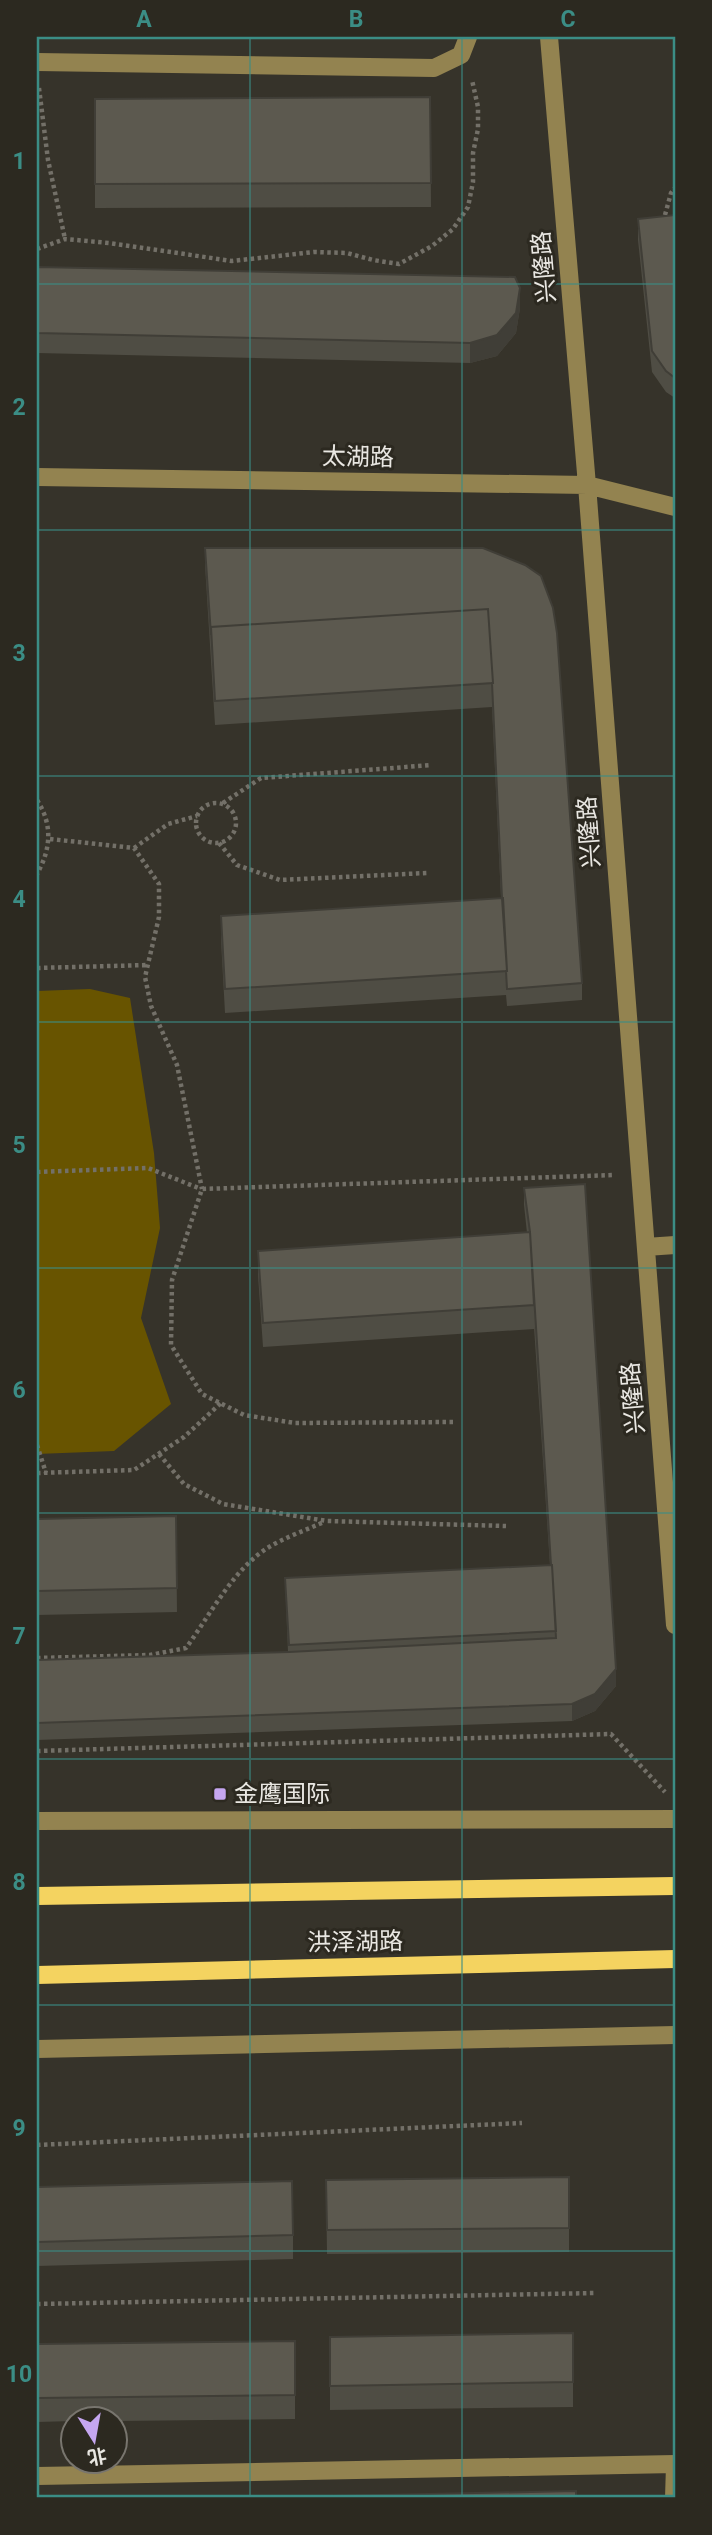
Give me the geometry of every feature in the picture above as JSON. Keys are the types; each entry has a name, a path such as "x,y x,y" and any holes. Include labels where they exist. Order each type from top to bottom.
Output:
{"main road":[{"name":"洪泽湖路","path":"37,1896 675,1886"},
{"name":"洪泽湖路","path":"37,1975 675,1959"}],"street":[{"path":"38,62 434,68 461,55 468,37"},
{"name":"兴隆路","path":"549,37 587,485 675,1625"},
{"name":"太湖路","path":"37,477 587,485 675,507"},
{"path":"646,1247 675,1245"},
{"path":"37,1821 675,1819"},
{"path":"37,2049 675,2035"},
{"path":"37,2476 675,2464 674,2498"}],"path":[{"path":"37,249 65,239 232,261 314,252 347,253 399,264 432,246 453,229 467,207 473,181 478,107 475,85 461,55"},
{"path":"38,62 48,160 65,239"},
{"path":"665,215 675,188"},
{"path":"223,803 233,811 237,824 232,836 213,843 200,836 195,823 200,810 211,803 223,803 261,778 432,765"},
{"path":"37,800 47,819 50,839 46,859 37,874"},
{"path":"50,839 134,848 168,824 197,816"},
{"path":"219,842 237,865 280,880 427,873"},
{"path":"134,848 159,884 159,917 145,977 151,1006 177,1065 202,1189 172,1280 171,1345 202,1394 244,1415 295,1423 453,1422"},
{"path":"37,968 148,965"},
{"path":"37,1172 148,1168 202,1189 640,1174"},
{"path":"37,1473 134,1469 184,1437 221,1403"},
{"path":"37,1445 46,1473"},
{"path":"159,1454 184,1484 223,1504 327,1521 506,1527"},
{"path":"37,1658 150,1655 186,1648 228,1585 267,1548 327,1521"},
{"path":"37,1751 611,1734 666,1793"},
{"path":"37,2145 522,2123"},
{"path":"37,2304 595,2293"}],"shaded area":[{"path":"90,989 130,998 154,1153 160,1228 141,1318 171,1404 114,1451 37,1454 37,991"}],"building":[{"path":"430,97 431,183 95,184 95,99"},
{"path":"675,215 675,378 666,371 652,351 638,219"},
{"path":"37,267 515,277 520,288 516,313 497,335 470,343 37,333"},
{"path":"205,548 483,548 525,565 541,576 553,608 557,633 582,983 507,989 488,609 211,627 211,635"},
{"path":"488,609 493,683 215,701 211,627"},
{"path":"503,898 507,971 225,989 221,916"},
{"path":"585,1184 616,1669 595,1694 572,1704 37,1723 37,1660 289,1652 556,1638 530,1232 524,1188"},
{"path":"530,1232 534,1305 263,1323 258,1251"},
{"path":"176,1516 177,1588 37,1591 37,1519"},
{"path":"552,1565 556,1631 289,1645 285,1578"},
{"path":"569,2177 569,2228 327,2230 326,2180"},
{"path":"292,2181 293,2235 37,2242 37,2187"},
{"path":"573,2333 573,2382 330,2386 330,2337"},
{"path":"295,2341 295,2395 37,2398 37,2344"},
{"path":"576,2491 576,2498 334,2498 334,2496"},
{"path":"297,2497 297,2498 142,2498"}],"place":[{"name":"金鹰国际","path":"220,1794"}]}
